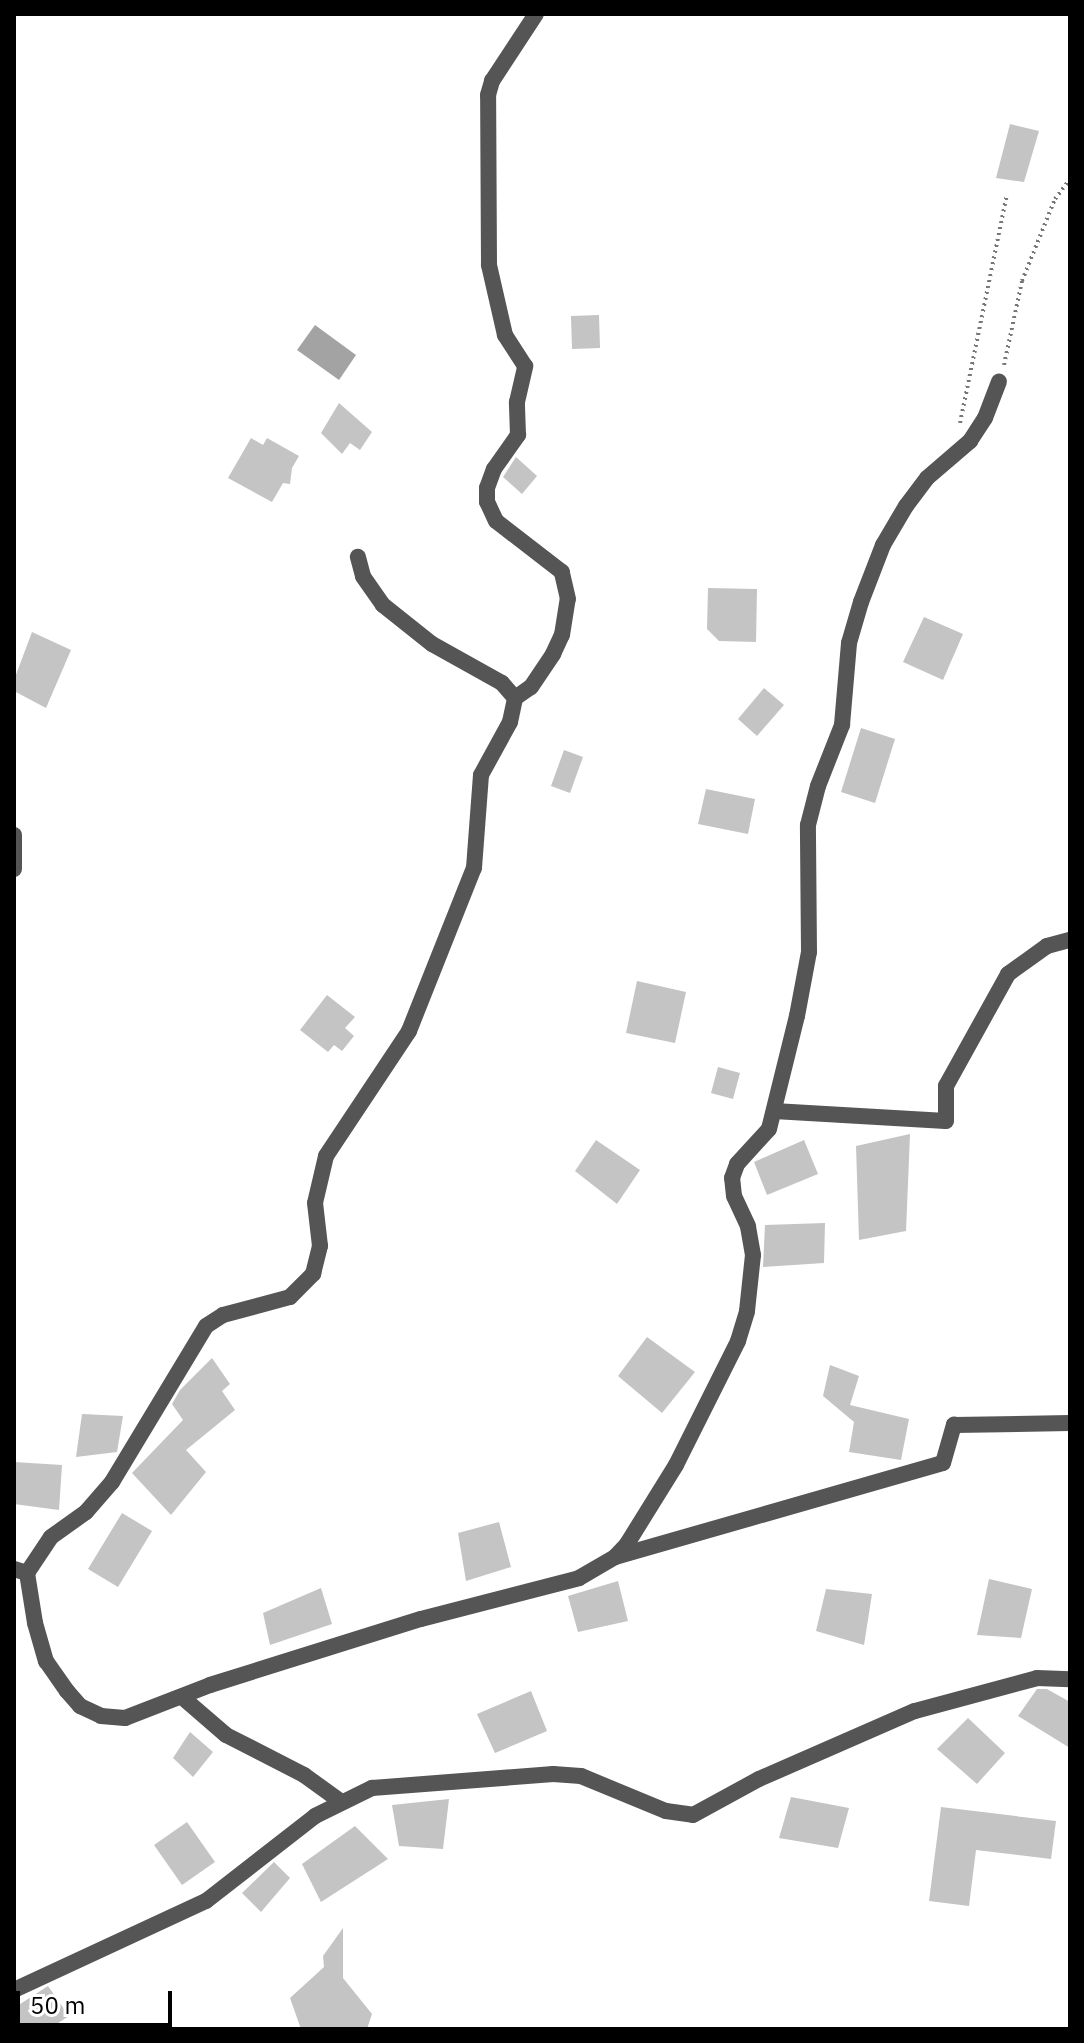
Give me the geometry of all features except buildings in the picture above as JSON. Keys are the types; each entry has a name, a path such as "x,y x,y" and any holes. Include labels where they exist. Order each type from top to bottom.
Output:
{"street":[{"path":"536,14 492,81 488,95 489,265 502,326 525,366 517,402 518,435 494,469 487,488 487,502 496,521 562,572 568,599 562,635 531,687 515,698 510,722 481,775 476,856 464,898 409,1031 326,1156 315,1203 320,1246 313,1274 290,1297 223,1315 206,1326 112,1482 86,1512 51,1537 21,1571 46,1661 80,1706 101,1716 125,1718 421,1619 579,1578 615,1557 943,1463 954,1425 1070,1423"},
{"path":"615,1557 648,1513 676,1465 738,1341 752,1283 753,1255 732,1178 737,1164 763,1139 774,1111 809,952 808,825 818,786 842,725 849,643 872,572 895,524 927,478 970,441 985,418 999,382"},
{"path":"358,557 363,576 383,605 432,644 502,683 515,698"},
{"path":"14,835 14,869"},
{"path":"774,1111 946,1121 946,1086 1008,974 1047,946 1070,940"},
{"path":"14,1990 206,1901 287,1837 340,1801 372,1788 485,1782 553,1774 592,1779 666,1811 693,1815 759,1779 915,1711 1037,1678 1070,1679"},
{"path":"182,1697 226,1735 304,1775 340,1801"}],"path":[{"path":"999,382 1022,281 1055,199 1070,179"},
{"path":"970,441 959,427 1007,195"}],"shaded area":[{"path":"315,325 356,355 339,380 297,350"}]}
